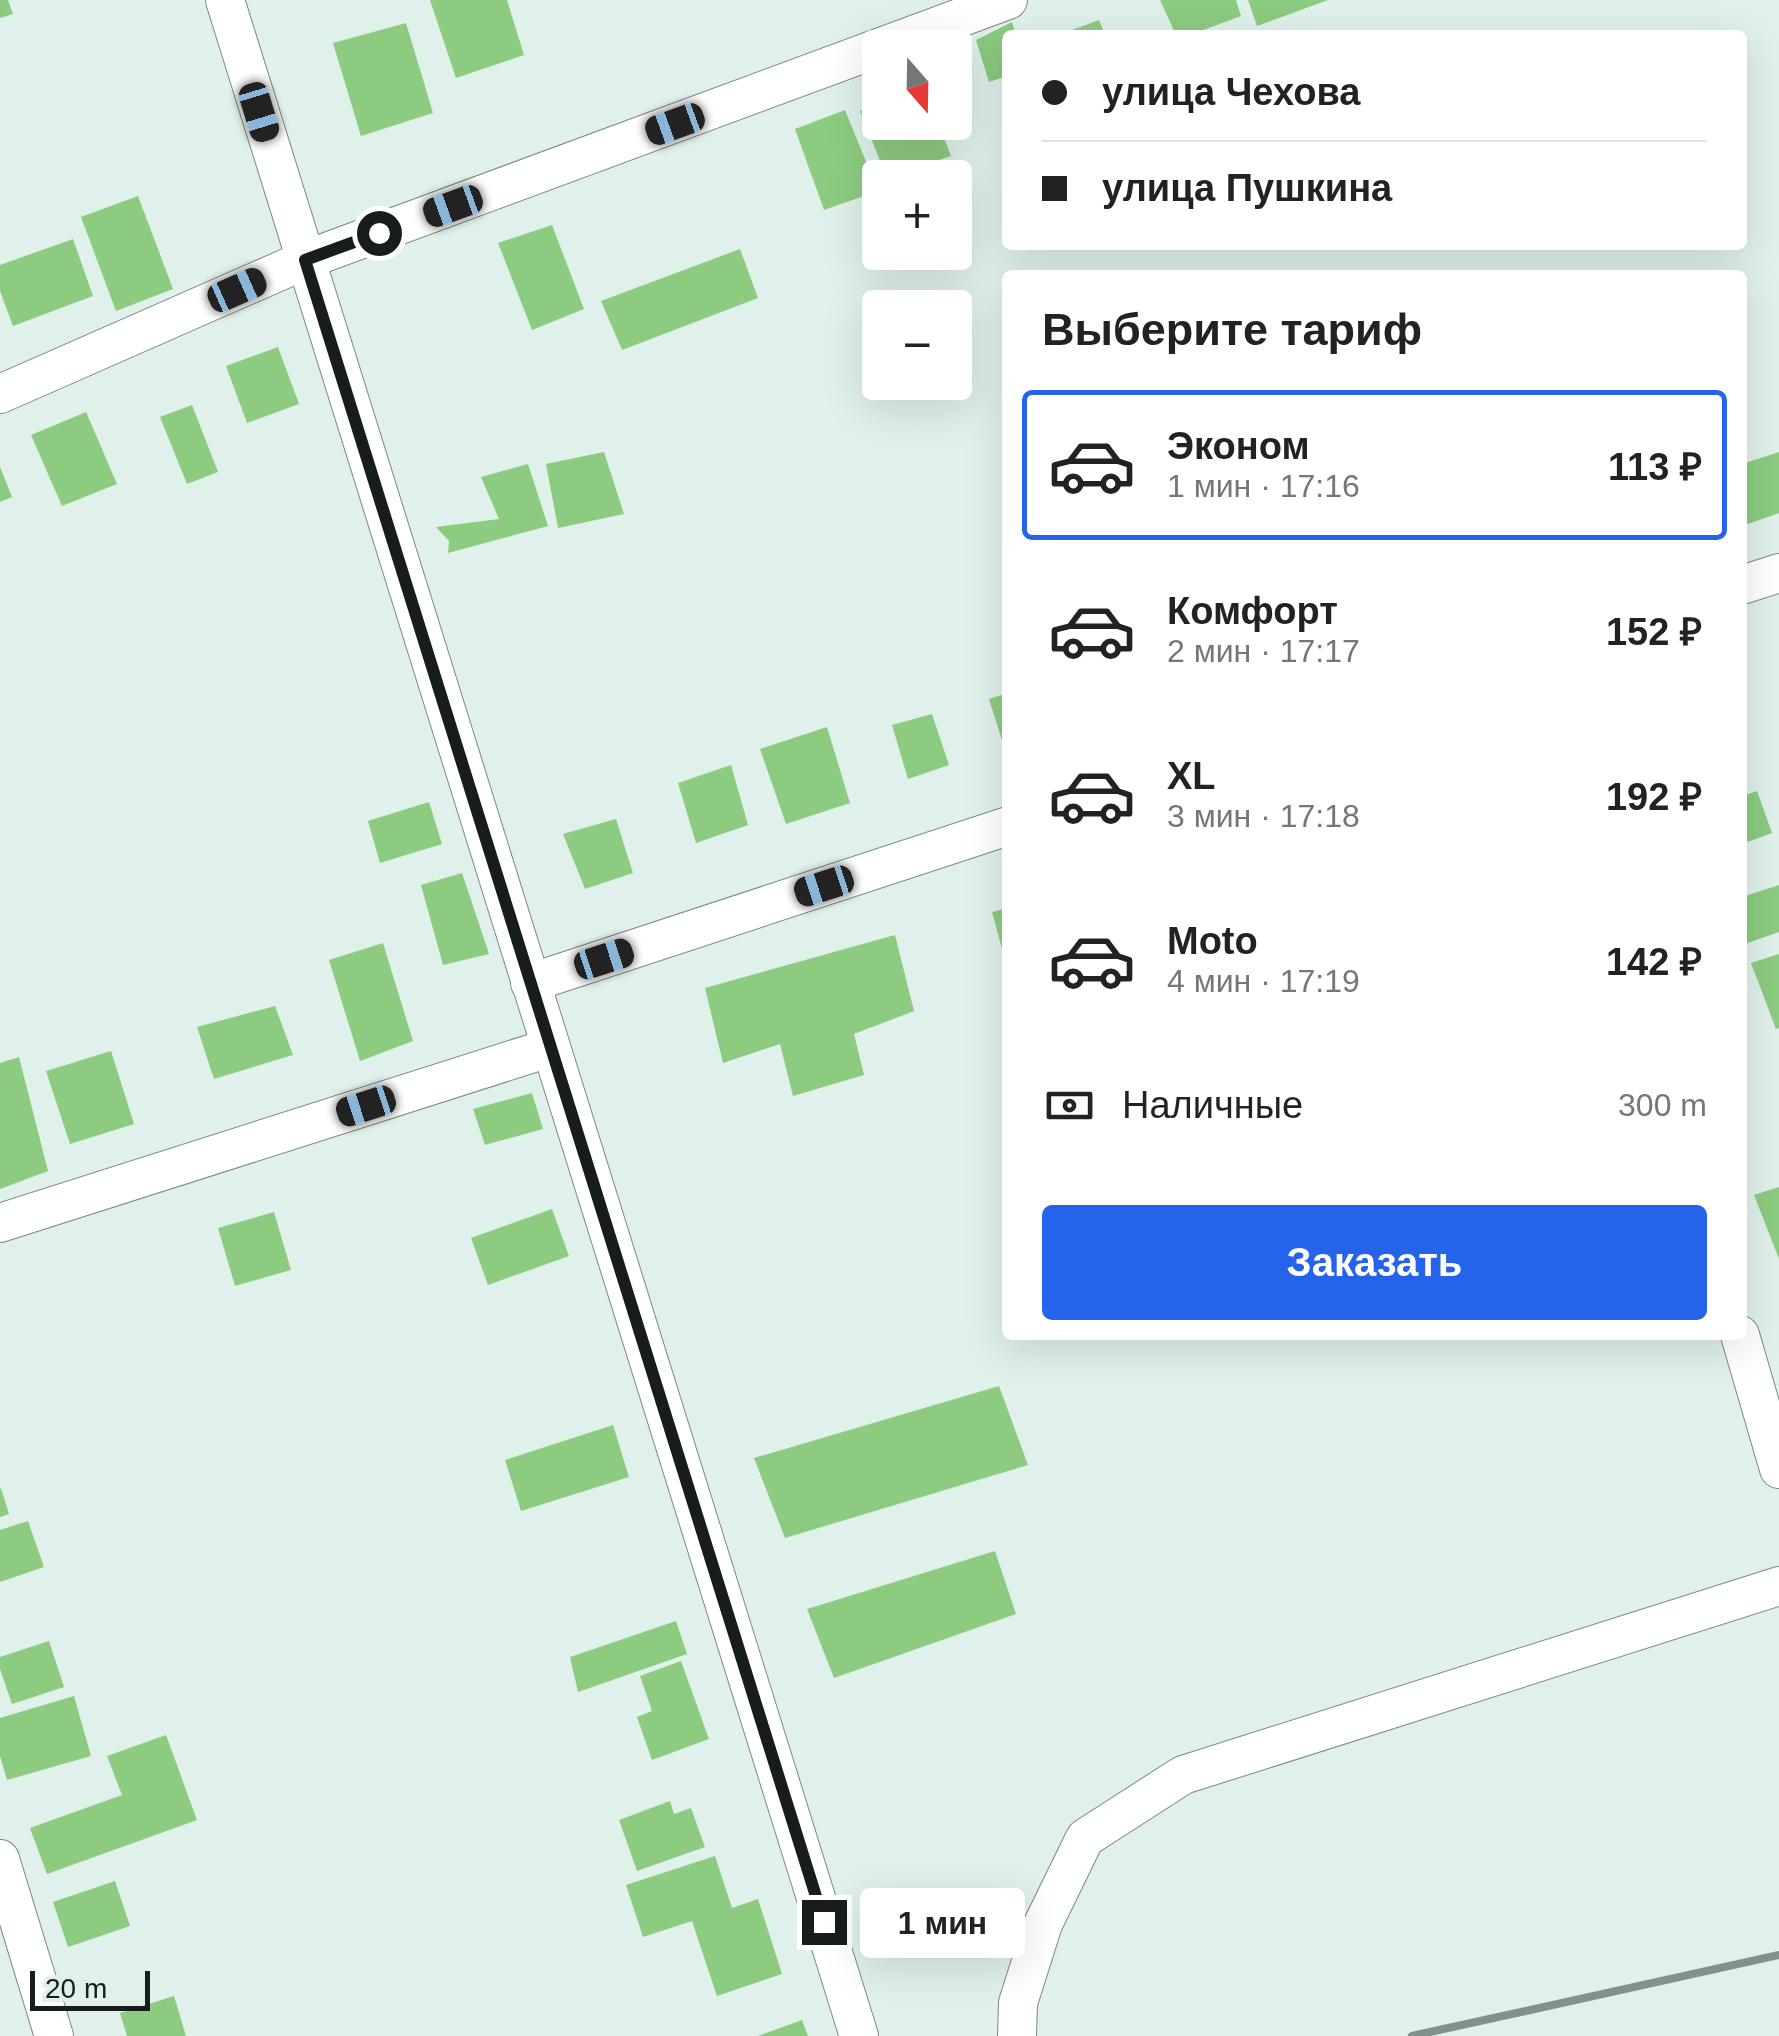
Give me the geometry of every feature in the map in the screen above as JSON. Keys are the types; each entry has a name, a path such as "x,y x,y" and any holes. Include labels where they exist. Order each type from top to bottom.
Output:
{"street":[{"path":"225,0 859,2036"},
{"path":"0,394 305,260 1008,0"},
{"path":"1747,583 1779,573"},
{"path":"530,983 1002,828"},
{"path":"0,1222 549,1048"},
{"path":"1741,1340 1779,1469"},
{"path":"1017,2036 1018,2003 1043,1924 1085,1838 1183,1775 1779,1586"},
{"path":"0,1859 54,2036"}],"building":[{"path":"0,0 8,0 13,14 0,18"},
{"path":"430,0 507,0 524,55 456,78"},
{"path":"1160,0 1236,0 1241,16 1203,30 1174,30"},
{"path":"1248,0 1328,0 1257,26"},
{"path":"1099,20 1103,30 1072,30"},
{"path":"1012,22 1014,30 1002,30 1002,78 989,82 976,40"},
{"path":"406,23 433,113 361,136 333,43"},
{"path":"845,110 865,160 862,160 862,197 824,210 795,129"},
{"path":"872,140 945,140 951,156 939,160 880,160"},
{"path":"138,196 173,289 116,311 81,217"},
{"path":"552,225 584,309 532,330 498,243"},
{"path":"73,239 93,296 13,326 0,291 0,265"},
{"path":"740,249 758,298 622,350 601,301"},
{"path":"278,347 299,404 247,423 226,366"},
{"path":"192,405 218,472 187,484 160,417"},
{"path":"86,412 117,484 62,506 31,435"},
{"path":"604,452 624,514 558,528 546,464"},
{"path":"1779,452 1779,513 1747,524 1747,462"},
{"path":"528,464 548,526 448,553 449,541 436,527 499,519 481,477"},
{"path":"0,467 12,497 0,502"},
{"path":"1002,695 1002,740 989,699"},
{"path":"932,714 949,765 908,779 892,725"},
{"path":"827,727 850,803 786,824 760,749"},
{"path":"731,765 748,825 696,843 678,783"},
{"path":"1757,791 1772,833 1747,842 1747,794"},
{"path":"429,802 442,844 380,863 368,821"},
{"path":"616,819 633,873 585,889 563,834"},
{"path":"462,873 489,954 443,965 421,885"},
{"path":"1779,885 1779,932 1747,943 1747,895"},
{"path":"1002,910 1002,948 992,912"},
{"path":"895,935 914,1011 854,1034 864,1075 793,1096 780,1044 723,1063 705,988"},
{"path":"383,943 413,1041 360,1061 329,960"},
{"path":"1779,954 1779,1028 1776,1029 1751,963"},
{"path":"275,1006 293,1055 214,1079 197,1027"},
{"path":"111,1051 134,1124 70,1144 46,1071"},
{"path":"19,1057 48,1171 0,1189 0,1063"},
{"path":"532,1093 543,1129 485,1145 473,1109"},
{"path":"1779,1187 1779,1259 1754,1195"},
{"path":"552,1209 569,1256 488,1285 471,1238"},
{"path":"274,1212 291,1270 235,1286 218,1228"},
{"path":"999,1386 1028,1465 785,1538 754,1458"},
{"path":"613,1425 629,1477 521,1511 505,1460"},
{"path":"0,1489 9,1514 0,1517"},
{"path":"28,1521 44,1567 0,1582 0,1530"},
{"path":"995,1551 1016,1614 834,1678 807,1609"},
{"path":"676,1621 687,1654 578,1692 570,1657"},
{"path":"49,1641 64,1687 12,1704 0,1657"},
{"path":"681,1661 709,1739 652,1760 637,1717 652,1711 640,1676"},
{"path":"74,1696 91,1756 7,1780 0,1756 0,1718"},
{"path":"166,1735 197,1820 47,1874 30,1828 122,1795 107,1756"},
{"path":"670,1801 674,1814 691,1808 705,1847 637,1871 619,1820"},
{"path":"715,1856 732,1908 758,1899 782,1974 717,1996 692,1921 643,1937 626,1885"},
{"path":"115,1881 130,1926 68,1947 53,1902"},
{"path":"174,1996 186,2036 127,2036 120,2013"},
{"path":"802,2020 808,2036 758,2036"}],"railway":[{"path":"1412,2036 1779,1955"}],"route":[{"path":"379,233 305,260 824,1922"}]}
